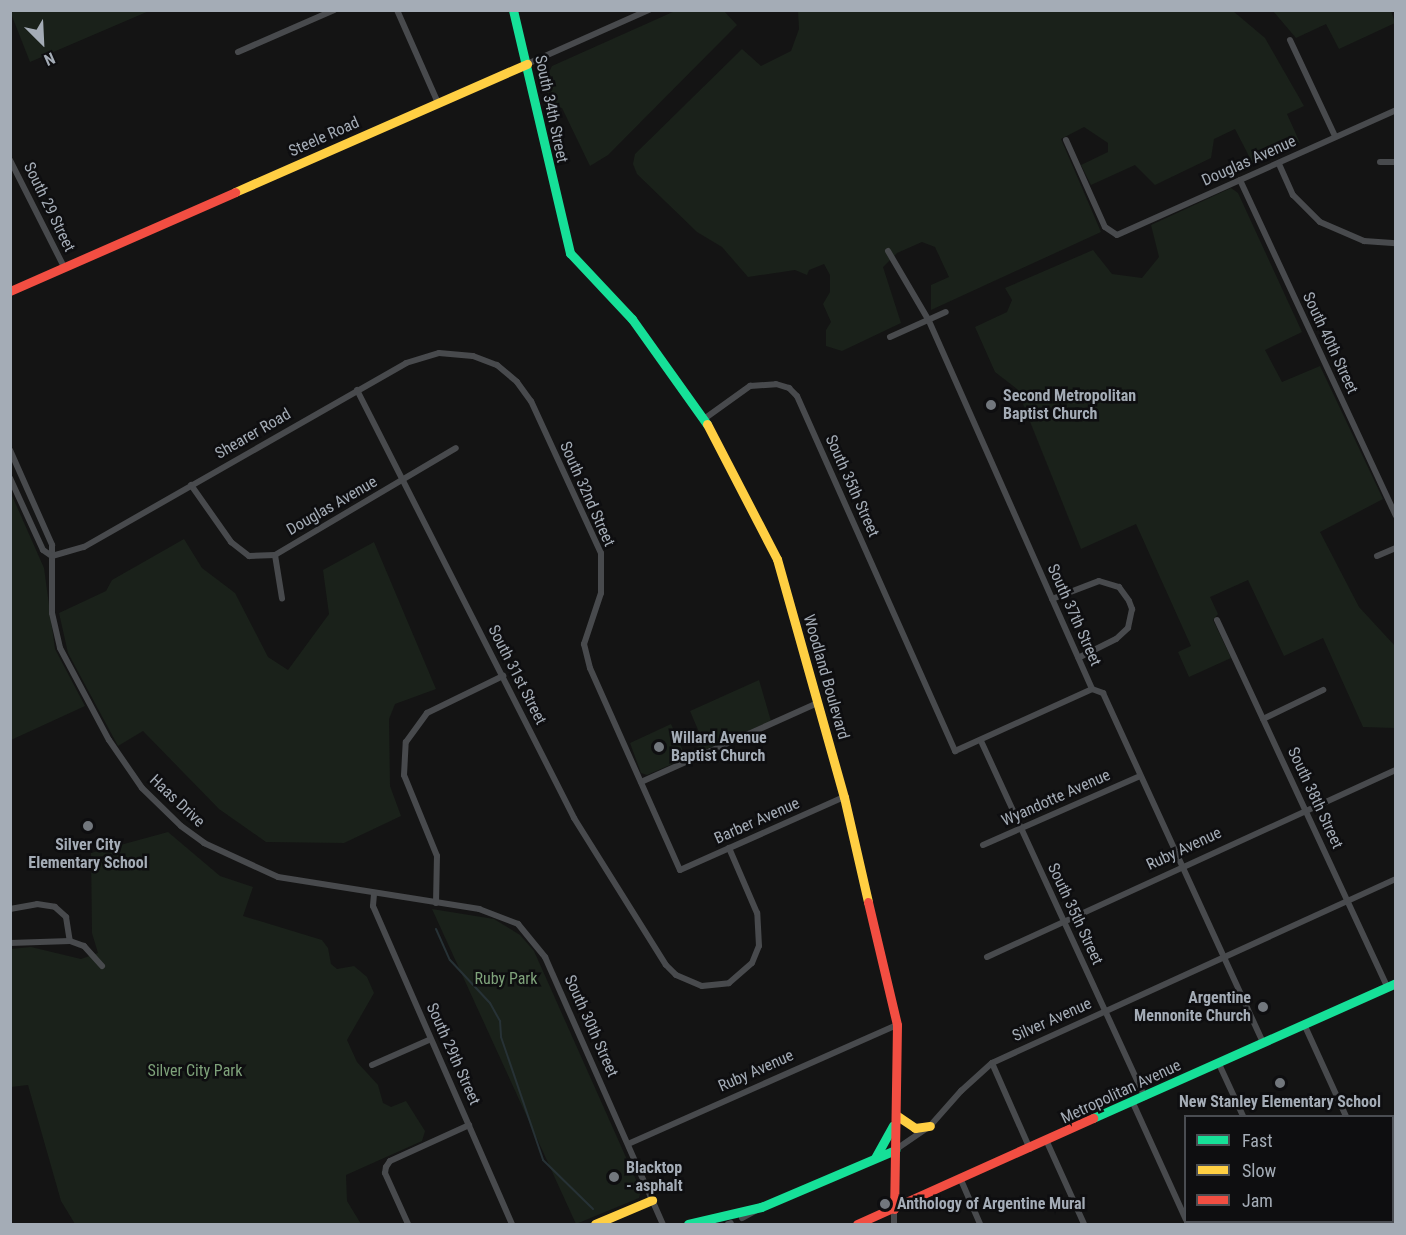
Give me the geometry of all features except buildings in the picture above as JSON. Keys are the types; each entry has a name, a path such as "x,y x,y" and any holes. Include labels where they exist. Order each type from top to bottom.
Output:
{"street":[{"path":"238,52 334,10"},
{"path":"397,10 438,103"},
{"name":"South 34th Street","path":"513,10 527,64 558,214"},
{"name":"Steele Road","path":"10,291 649,10"},
{"path":"1290,40 1335,136"},
{"name":"Douglas Avenue","path":"1066,140 1105,227 1113,234 1123,233 1395,110"},
{"name":"South 29 Street","path":"10,160 64,267"},
{"path":"1380,162 1395,162"},
{"path":"1279,164 1293,195 1320,222 1364,241 1395,243"},
{"name":"South 40th Street","path":"1240,180 1392,501 1395,516"},
{"name":"Woodland Boulevard","path":"558,214 575,262 632,319 705,419 772,546 844,797 897,1025 894,1209"},
{"name":"South 37th Street","path":"888,251 929,321 1092,689 1103,693 1263,1043"},
{"path":"890,337 946,312"},
{"name":"Shearer Road","path":"52,556 84,547 357,390 417,360 439,353 473,356"},
{"name":"South 32nd Street","path":"473,356 497,365 517,382 531,401 601,554 602,593 584,644 594,680 680,870"},
{"name":"South 35th Street","path":"705,419 750,386 776,384 797,396 955,751 981,741 1146,1097"},
{"name":"South 31st Street","path":"357,390 574,818 666,965 689,982 714,986 729,982 752,963 761,930 729,848"},
{"name":"Douglas Avenue","path":"275,555 456,448"},
{"name":"Haas Drive","path":"10,450 52,545 52,613 60,648 124,765 163,810 204,843 250,867 306,884 436,903"},
{"path":"10,478 43,550 52,556"},
{"path":"191,485 231,542 249,556 275,555 282,598"},
{"path":"1377,556 1395,548"},
{"path":"1052,599 1099,580 1119,587 1129,601 1132,609 1128,628 1116,639 1078,658"},
{"name":"South 38th Street","path":"1217,620 1348,902 1391,985"},
{"path":"436,903 437,856 403,763 406,742 418,720 438,705 503,676"},
{"path":"981,741 1092,689"},
{"path":"1263,719 1323,690"},
{"path":"641,782 818,703"},
{"name":"Ruby Avenue","path":"987,957 1395,770"},
{"name":"Wyandotte Avenue","path":"983,845 1022,830 1140,776"},
{"name":"Barber Avenue","path":"680,870 844,797"},
{"name":"Silver Avenue","path":"742,1218 761,1207 895,1150 930,1126 961,1091 992,1064 1395,879"},
{"name":"South 29th Street","path":"374,894 373,906 511,1223"},
{"name":"South 30th Street","path":"436,903 504,917 537,942 663,1224"},
{"path":"10,909 37,904 55,907 66,917 70,941"},
{"path":"10,944 70,941 84,946 102,966"},
{"name":"Metropolitan Avenue","path":"857,1224 1030,1150 1391,985"},
{"path":"1304,1024 1346,1115"},
{"name":"Ruby Avenue","path":"628,1144 897,1025"},
{"path":"372,1065 431,1040"},
{"path":"992,1064 1030,1150"},
{"path":"1219,1064 1243,1115"},
{"path":"1132,1103 1184,1218"},
{"path":"875,1158 886,1144 896,1115 915,1128 930,1126"},
{"path":"408,1224 385,1173 390,1161 469,1125"},
{"path":"1047,1142 1084,1224"},
{"path":"961,1180 980,1224"},
{"path":"596,1224 652,1200"},
{"path":"688,1224 761,1207"},
{"path":"894,1209 894,1224"},
{"path":"503,1224 511,1223"}],"green space":[{"path":"11,10 149,11 30,62"},
{"path":"675,11 724,11 737,25 608,155 590,166 562,108 552,105 544,83 552,66"},
{"path":"798,11 1233,11 1265,38 1304,106 1287,114 1300,143 1253,164 1235,129 1214,139 1211,158 1155,185 1135,165 1091,185 1081,165 1108,152 1108,143 1084,127 1061,139 1101,232 931,310 931,285 949,277 935,247 922,242 897,253 883,267 901,323 842,351 826,346 826,330 831,322 823,304 830,292 830,275 824,264 809,270 807,275 795,270 748,277 722,247 697,232 637,174 633,164 635,154 742,49 761,66 791,51 799,29"},
{"path":"1273,11 1391,11 1395,23 1339,49 1326,24 1296,38"},
{"path":"1231,188 1238,193 1302,332 1265,350 1282,382 1320,366 1383,499 1320,532 1359,607 1395,646 1395,728 1363,727 1323,638 1284,656 1248,580 1210,597 1218,614 1213,620 1231,658 1189,677 1178,652 1191,646 1136,524 1081,549 1017,389 995,372 975,327 1007,312 1012,300 1005,288 1093,250 1112,274 1142,278 1159,257 1151,225"},
{"path":"10,491 44,568 55,649 85,706 11,740"},
{"path":"184,539 202,568 235,593 268,657 288,670 329,614 323,570 374,542 436,689 395,704 389,719 390,786 401,816 344,843 266,842 219,809 143,731 118,746 68,653 59,613 106,591 112,580"},
{"path":"759,680 771,721 647,775 641,773 630,743 671,724 684,753 704,744 690,711"},
{"name":"Silver City Park","path":"168,832 220,876 253,887 243,916 322,940 328,948 331,964 337,969 354,966 367,977 374,993 347,1040 357,1062 378,1085 383,1103 391,1107 406,1101 425,1131 422,1141 346,1175 347,1201 361,1224 75,1224 61,1201 28,1085 11,1087 11,949 31,947 81,959 98,953 92,933 91,853"},
{"name":"Ruby Park","path":"432,909 494,919 520,935 534,951 641,1191 639,1198 576,1224"}],"waterway":[{"path":"436,929 450,960 490,1003 500,1021 501,1037 543,1160 593,1209"}],"traffic: fast":[{"path":"513,10 570,253 632,319 707,424"},
{"path":"1093,1118 1396,983"},
{"path":"875,1158 893,1126"},
{"path":"688,1224 761,1207 895,1150"}],"traffic: slow":[{"path":"235,192 527,64"},
{"path":"707,424 777,559 844,797 868,902"},
{"path":"896,1115 915,1128 930,1126"},
{"path":"595,1224 652,1200"}],"traffic: jam":[{"path":"10,291 235,192"},
{"path":"868,902 897,1025 894,1209"},
{"path":"857,1224 1093,1118"}],"place":[{"name":"Second Metropolitan Baptist Church","path":"991,405"},
{"name":"Willard Avenue Baptist Church","path":"659,747"},
{"name":"Silver City Elementary School","path":"88,826"},
{"name":"Argentine Mennonite Church","path":"1263,1007"},
{"name":"New Stanley Elementary School","path":"1280,1083"},
{"name":"Blacktop - asphalt","path":"614,1177"},
{"name":"Anthology of Argentine Mural","path":"885,1204"}]}
